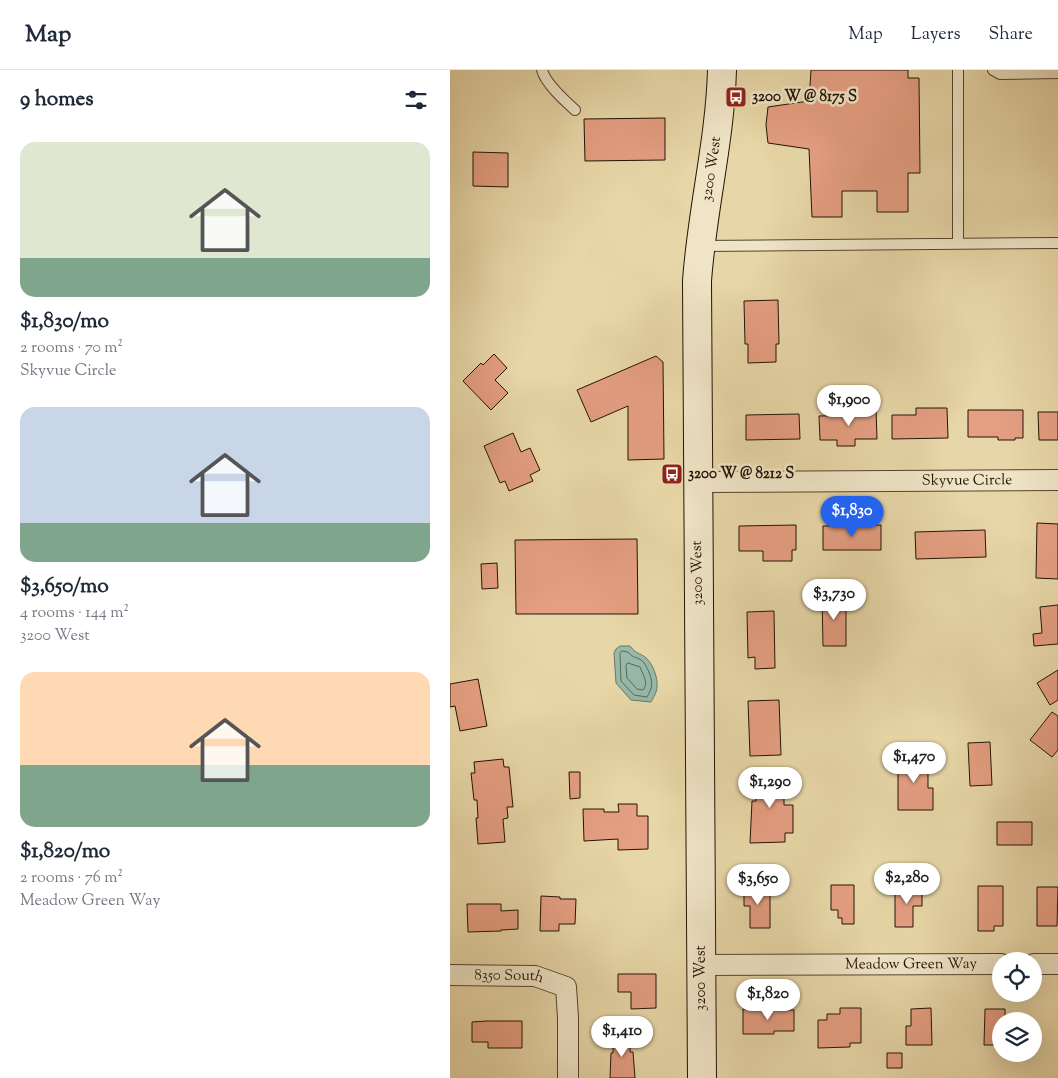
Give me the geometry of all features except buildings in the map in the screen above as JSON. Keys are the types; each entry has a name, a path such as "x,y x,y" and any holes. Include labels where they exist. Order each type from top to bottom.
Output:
{"street":[{"name":"3200 West","path":"702,1078 697,281 700,246 722,101 722,70"},
{"name":"Skyvue Circle","path":"697,482 1058,480"},
{"name":"Meadow Green Way","path":"701,965 992,964"},
{"path":"1042,964 1058,964"},
{"name":"8350 South","path":"450,975 535,976 566,987 568,1078"}],"lane":[{"path":"542,70 545,78 565,102 575,110"},
{"path":"958,70 958,244"},
{"path":"993,70 1000,74 1058,73"},
{"path":"700,246 1058,243"}],"water":[{"path":"620,646 630,646 651,664 657,683 651,702 631,700 616,683 614,653"}],"place":[{"name":"3200 W @ 8175 S","path":"736,97"},
{"name":"3200 W @ 8212 S","path":"672,474"}]}
